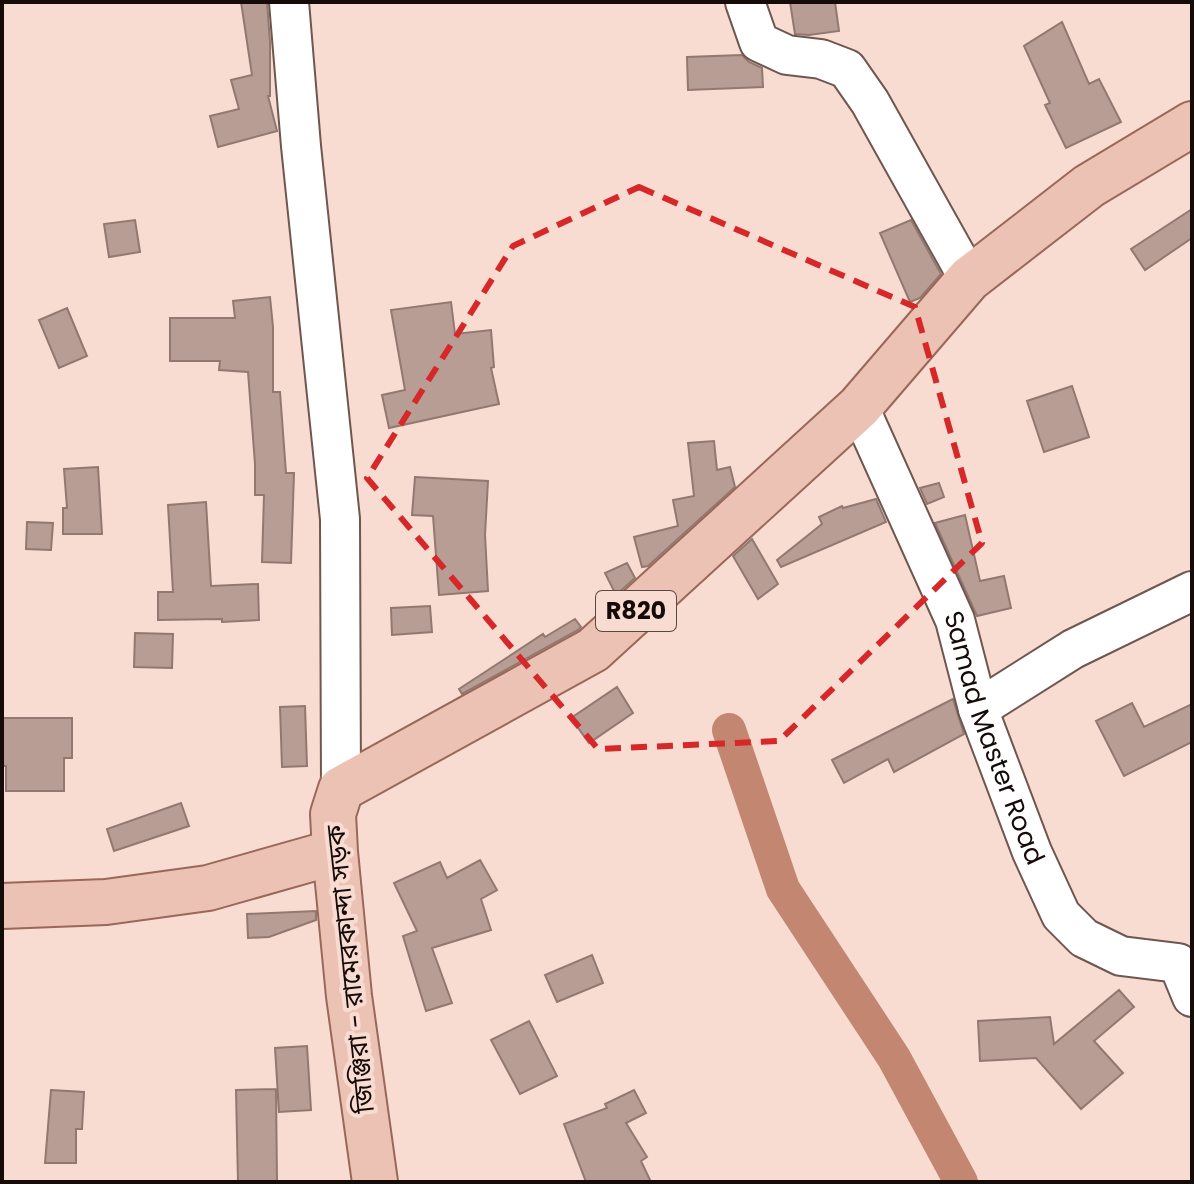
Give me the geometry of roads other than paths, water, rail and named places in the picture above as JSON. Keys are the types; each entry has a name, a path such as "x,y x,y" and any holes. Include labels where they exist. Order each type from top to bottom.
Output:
{"main road":[{"name":"জিঞ্জিরা - রামেরকান্দা সড়ক","path":"375,1182 349,996 335,852 333,814 341,789 593,650 859,407 969,279 1089,186 1192,124"},
{"path":"2,906 106,902 208,888 335,852"}],"street":[{"path":"289,2 340,519 341,789"},
{"path":"745,2 759,42 787,55 821,59 847,69 870,102 969,279"},
{"name":"Samad Master Road","path":"859,407 955,620 978,709 1032,852 1061,915 1084,938 1121,956 1178,963 1192,997"},
{"path":"978,709 1073,649 1192,591"}],"waterway":[{"path":"729,730 783,889 894,1058 961,1182"}]}
